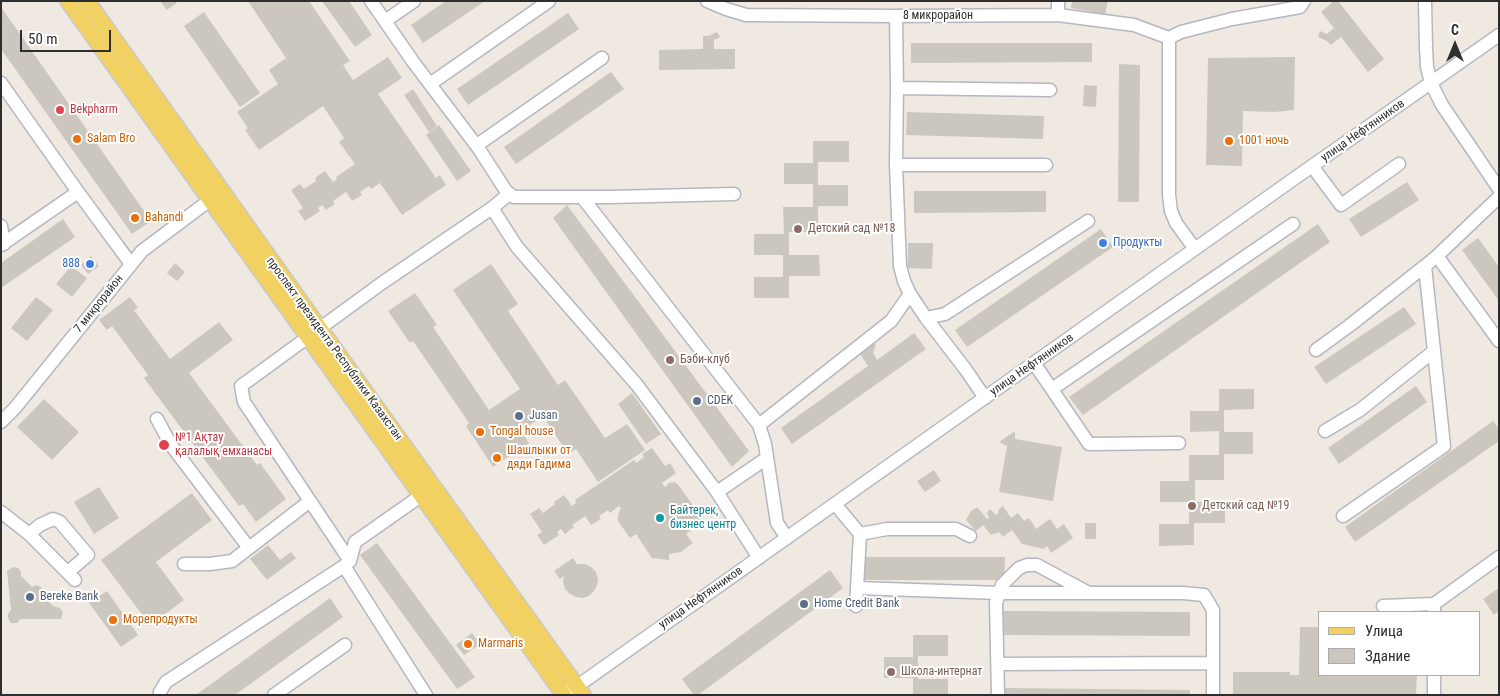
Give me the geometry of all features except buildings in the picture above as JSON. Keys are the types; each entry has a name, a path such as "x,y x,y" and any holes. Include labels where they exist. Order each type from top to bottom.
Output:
{"main road":[{"name":"проспект президента Республики Казахстан","path":"68,1 216,195"},
{"name":"проспект президента Республики Казахстан","path":"87,1 216,195 572,693"},
{"name":"проспект президента Республики Казахстан","path":"314,333 422,495 572,693"}],"street":[{"path":"371,1 476,145 506,192 514,197 734,194"},
{"path":"385,21 414,1"},
{"path":"430,84 549,1"},
{"name":"8 микрорайон","path":"707,1 746,15 1058,15 1134,25 1169,38"},
{"path":"1058,1 1058,15"},
{"path":"1195,249 1176,222 1171,211 1169,195 1169,38 1181,32 1232,18 1300,7 1304,1"},
{"path":"1425,1 1427,67 1431,84 1442,105 1499,189"},
{"path":"896,16 896,165 900,266 910,294 985,398"},
{"name":"улица Нефтянников","path":"572,693 787,538 1499,35"},
{"path":"476,145 602,58"},
{"path":"1,83 131,264"},
{"path":"897,88 1050,90"},
{"path":"1312,166 1341,205 1398,164"},
{"path":"896,165 1046,165"},
{"path":"2,244 78,192"},
{"path":"426,695 310,501 244,402 241,386 382,283 492,208 509,194"},
{"name":"7 микрорайон","path":"1,422 15,408 142,251 216,195"},
{"path":"582,197 759,425 765,444 777,523 787,538"},
{"path":"1316,350 1350,326 1437,256 1499,197"},
{"path":"492,208 518,247 637,385 717,492 759,558"},
{"path":"926,318 945,314 1088,221"},
{"path":"1052,389 1293,224"},
{"path":"1,226 2,244"},
{"path":"1437,256 1499,341"},
{"path":"1342,516 1444,446 1425,266"},
{"path":"759,425 892,321 910,294"},
{"path":"1324,431 1360,410 1434,351"},
{"path":"1034,363 1089,444 1179,443"},
{"path":"157,419 171,445 249,548"},
{"path":"717,492 767,458"},
{"path":"160,695 166,682 347,564 355,542 422,495"},
{"path":"184,564 210,564 232,561 310,501"},
{"path":"835,504 860,534 856,606"},
{"path":"1,512 29,534 71,576 88,555 60,522 54,519 29,534"},
{"path":"860,534 887,529 956,529 970,536"},
{"path":"1383,606 1434,608 1499,556"},
{"path":"998,695 996,603 1002,585 1019,568 1037,565 1090,593"},
{"path":"857,588 999,593 1204,595 1213,610 1213,695"},
{"path":"274,695 345,645"},
{"path":"998,664 1213,663"},
{"path":"1434,676 1434,695"}],"place":[{"name":"Bekpharm","path":"60,110"},
{"name":"Salam Bro","path":"77,139"},
{"name":"1001 ночь","path":"1229,141"},
{"name":"Bahandi","path":"135,218"},
{"name":"Детский сад №18","path":"798,229"},
{"name":"Продукты","path":"1103,243"},
{"name":"888","path":"90,264"},
{"name":"Бэби-клуб","path":"670,360"},
{"name":"CDEK","path":"697,401"},
{"name":"Jusan","path":"519,416"},
{"name":"Tongal house","path":"480,432"},
{"name":"№1 Ақтау қалалық емханасы","path":"164,445"},
{"name":"Шашлыки от дяди Гадима","path":"497,458"},
{"name":"Детский сад №19","path":"1192,506"},
{"name":"Байтерек, бизнес центр","path":"660,518"},
{"name":"Bereke Bank","path":"30,597"},
{"name":"Home Credit Bank","path":"804,604"},
{"name":"Морепродукты","path":"113,620"},
{"name":"Marmaris","path":"468,644"},
{"name":"Школа-интернат","path":"891,672"}]}
